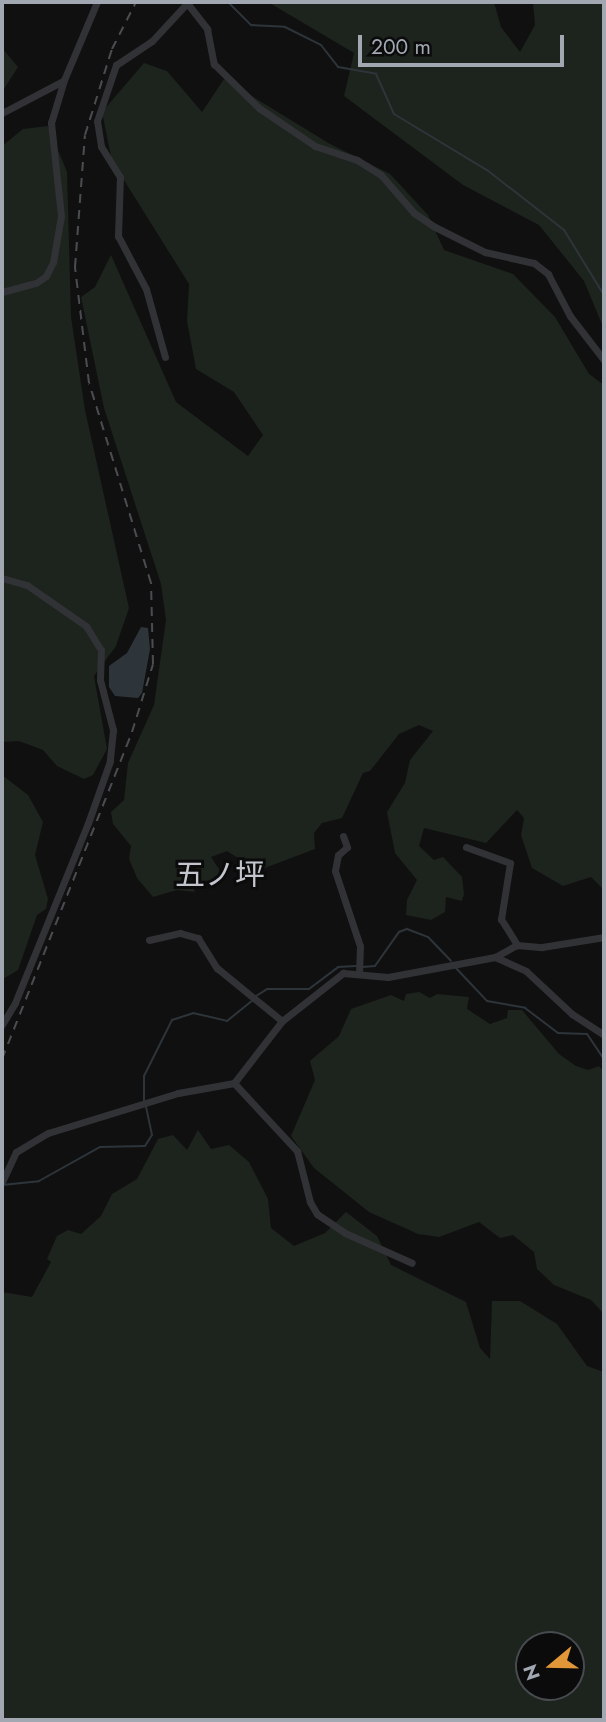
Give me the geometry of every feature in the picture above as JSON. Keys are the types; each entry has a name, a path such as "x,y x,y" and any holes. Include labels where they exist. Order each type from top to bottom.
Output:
{"street":[{"path":"2,292 36,283 46,276 52,262 61,216 51,143 55,104 97,2"},
{"path":"165,357 146,289 118,236 120,177 100,146 96,130 116,65 152,41 187,2 207,29 214,64 259,108 315,146 357,160 381,175 414,213 435,227 485,252 534,263 548,274 570,316 604,360"},
{"path":"2,113 64,80"},
{"path":"2,578 27,585 86,626 101,650 103,689 113,730 110,761 15,1003 2,1026"},
{"path":"343,836 347,847 338,855 335,870 360,946 359,974"},
{"path":"466,847 510,863 500,919 517,945"},
{"path":"149,940 180,933 200,939 217,968 282,1021"},
{"path":"2,1182 16,1152 40,1137 178,1093 234,1083 282,1021 336,975 388,977 495,957 517,945 542,947 604,937"},
{"path":"495,957 526,971 572,1014 604,1035"},
{"path":"234,1083 297,1151 310,1202 317,1214 345,1233 412,1264"}],"shaded area":[{"path":"268,2 494,2 501,27 520,52 535,25 533,2 604,2 604,329 584,281 539,225 463,185 344,96 354,53"},
{"path":"2,48 18,67 2,92"},
{"path":"144,63 167,71 202,112 224,79 330,144 390,174 428,215 444,250 513,274 555,317 589,374 604,385 604,890 591,877 563,886 532,868 521,835 524,818 517,810 486,843 424,828 419,846 434,860 443,857 462,877 464,894 462,901 446,897 445,912 431,920 406,915 407,900 417,880 395,853 387,812 405,783 410,760 433,731 419,725 399,734 370,771 363,773 342,818 322,823 314,833 315,849 262,869 266,877 255,879 249,869 252,867 227,851 211,857 219,869 218,881 214,884 197,883 196,862 187,871 195,892 177,890 153,897 137,878 129,859 131,846 113,824 111,812 124,800 128,763 154,705 166,620 161,584 104,408 81,297 95,287 111,255 176,402 248,456 263,435 234,392 196,369 187,321 189,284 112,161 102,112"},
{"path":"48,126 67,172 71,317 85,410 129,608 116,646 94,676 107,749 93,775 84,779 57,766 43,750 19,741 2,742 2,146 23,129"},
{"path":"141,627 148,628 150,649 142,693 138,698 115,696 109,687 109,666 127,653"},
{"path":"2,775 28,795 43,822 35,855 48,899 46,909 37,915 18,970 3,979"},
{"path":"419,992 430,998 437,994 469,997 467,1009 490,1024 507,1018 508,1010 522,1010 559,1054 576,1066 588,1070 599,1066 604,1072 604,1314 591,1300 554,1285 537,1269 534,1252 513,1235 500,1238 479,1222 439,1237 418,1234 369,1212 314,1168 291,1136 315,1080 310,1061 339,1036 351,1009 391,995 404,1001 406,994"},
{"path":"198,1130 211,1149 229,1145 249,1162 268,1199 271,1228 294,1246 325,1233 346,1212 377,1236 391,1265 466,1302 480,1348 490,1359 492,1301 520,1301 557,1324 587,1366 604,1372 604,1720 2,1720 2,1292 32,1297 51,1262 47,1259 57,1236 68,1230 81,1234 101,1216 112,1194 137,1179 158,1139 173,1135 187,1150"}],"waterway":[{"path":"228,2 251,25 285,27 321,45 338,67 376,74 394,114 487,170 564,230 604,295"},
{"path":"362,967 375,966 399,932 407,929 428,937 451,961"},
{"path":"256,996 267,989 309,989 338,967 356,966"},
{"path":"454,966 487,1001 525,1008 558,1033 587,1034 604,1059"},
{"path":"144,1101 144,1076 172,1020 193,1013 227,1021 253,1000"},
{"path":"2,1185 39,1181 100,1147 145,1146 152,1135 146,1106"}],"railway":[{"path":"2,1059 132,732 153,664 151,583 89,383 75,267 85,135 112,49 136,2"}],"district":[{"name":"五ノ坪","path":"220,875"}]}
